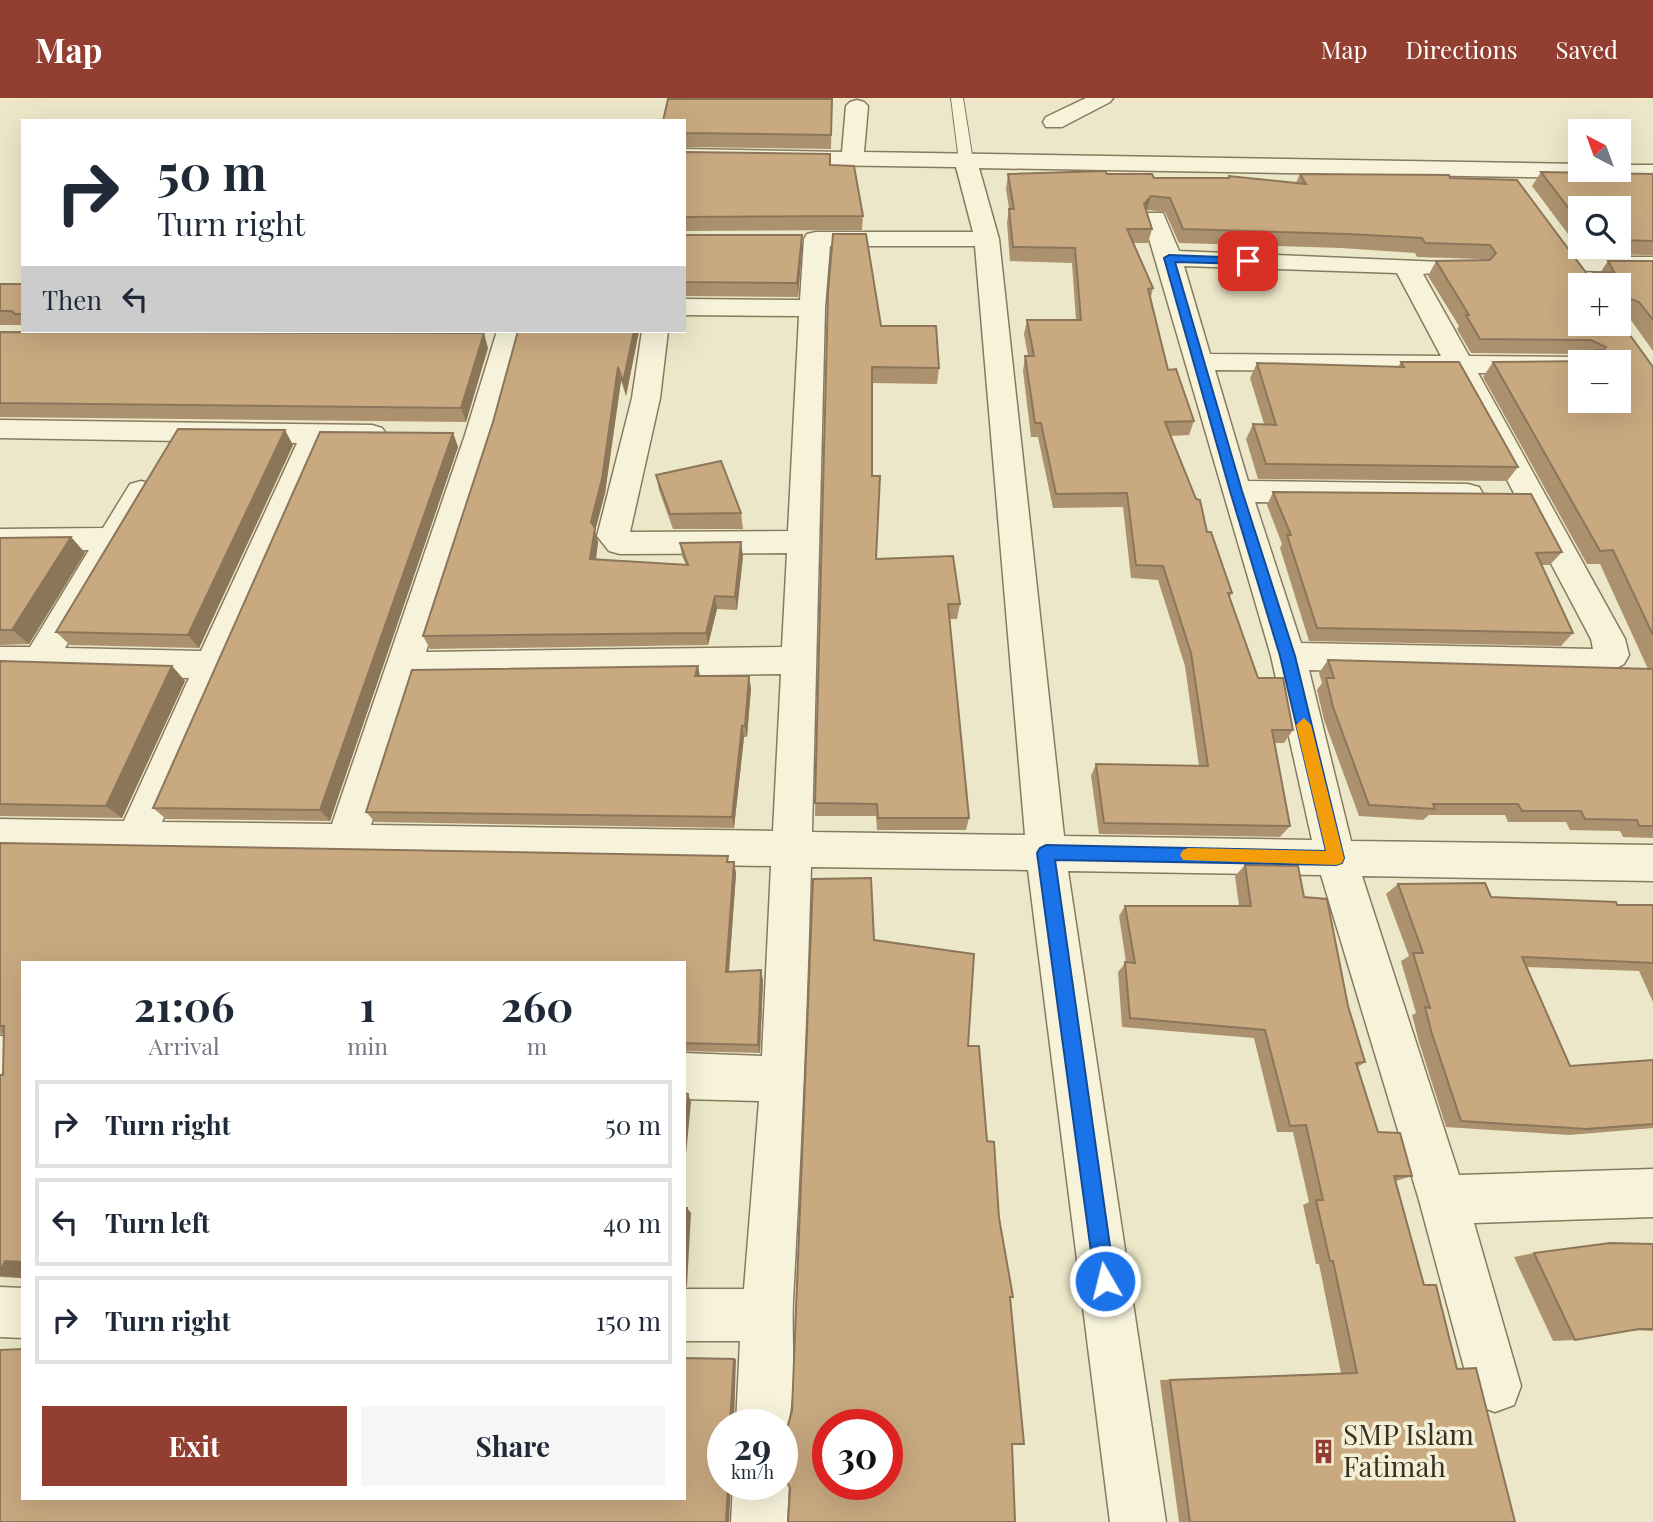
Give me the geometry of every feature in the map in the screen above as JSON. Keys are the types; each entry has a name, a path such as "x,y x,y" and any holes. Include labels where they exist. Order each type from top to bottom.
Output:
{"street":[{"path":"1063,98 1048,115 1103,98"},
{"path":"852,159 857,106"},
{"path":"686,156 1653,172"},
{"path":"967,161 987,239 1046,853 1138,1522"},
{"path":"1507,170 1521,191"},
{"path":"1155,218 1287,656 1336,858 1443,1200 1495,1386"},
{"path":"764,1409 783,1079 812,308 805,239 987,239"},
{"path":"1559,244 1580,273"},
{"path":"1169,258 1459,267"},
{"path":"1574,265 1653,265"},
{"path":"1287,656 1600,663 1612,655 1608,639 1510,494 1458,365 1406,267"},
{"path":"686,307 812,308"},
{"path":"655,333 646,398 613,536 616,543 802,542"},
{"path":"346,842 404,666 466,435 500,335"},
{"path":"1200,362 1568,365"},
{"path":"0,429 165,452 315,435 397,435"},
{"path":"135,839 315,435"},
{"path":"40,661 165,452"},
{"path":"1236,491 1510,494"},
{"path":"0,540 112,539"},
{"path":"0,660 212,665"},
{"path":"404,666 798,660"},
{"path":"0,836 1653,863"},
{"path":"0,1058 21,1059"},
{"path":"686,1076 783,1079"},
{"path":"1443,1200 1653,1193"},
{"path":"0,1312 21,1312"},
{"path":"686,1315 767,1315"},
{"path":"759,1522 760,1500"}],"lane":[{"path":"957,98 967,161"}],"building":[{"path":"668,99 832,99 831,135 686,133 686,119 663,119"},
{"path":"686,152 830,154 830,165 854,166 863,216 686,217"},
{"path":"1105,171 1107,174 1152,174 1154,178 1229,176 1306,184 1300,174 1449,175 1450,178 1517,180 1568,248 1568,259 1576,259 1586,273 1568,273 1568,336 1631,336 1653,367 1653,635 1613,550 1600,551 1493,362 1568,361 1568,413 1631,413 1631,350 1603,350 1606,347 1591,340 1480,339 1466,315 1469,315 1436,261 1490,260 1496,253 1490,245 1425,243 1422,238 1348,234 1183,229 1170,198 1151,196 1144,204 1152,229 1127,229 1153,288 1148,289 1168,370 1176,369 1194,421 1165,422 1196,499 1200,500 1207,532 1211,532 1232,593 1228,593 1258,678 1283,678 1293,730 1272,730 1290,826 1104,823 1096,764 1208,766 1191,653 1163,566 1136,565 1127,493 1056,494 1041,423 1035,423 1025,356 1034,356 1027,320 1081,320 1075,248 1013,247 1009,209 1014,209 1008,174"},
{"path":"1541,172 1568,172 1568,182 1631,182 1631,174 1653,174 1653,241 1631,240 1631,196 1568,196 1568,207"},
{"path":"833,234 866,234 881,326 936,326 939,368 872,367 872,476 880,476 876,559 953,556 960,604 948,604 969,818 878,818 877,804 815,803 828,292"},
{"path":"686,235 802,235 797,283 686,282"},
{"path":"1608,261 1653,261 1653,320 1639,302 1631,299 1631,273 1593,273 1614,272"},
{"path":"0,284 21,284 21,314 0,311"},
{"path":"0,332 484,333 461,408 0,403"},
{"path":"517,333 634,333 623,382 618,367 602,479 591,522 595,528 590,559 688,565 680,543 741,542 735,597 715,596 706,633 423,636 493,422"},
{"path":"1401,362 1459,362 1518,467 1266,464 1253,424 1276,425 1257,363 1404,367"},
{"path":"178,429 285,430 188,635 56,632"},
{"path":"320,432 453,433 320,810 153,808"},
{"path":"721,461 741,513 670,514 656,475"},
{"path":"1273,492 1531,494 1562,552 1536,553 1573,633 1317,628 1287,535 1291,535"},
{"path":"71,537 12,630 0,630 0,538"},
{"path":"1328,660 1653,669 1653,826 1639,826 1637,820 1585,819 1581,811 1522,811 1518,804 1433,804 1435,809 1369,805 1333,707 1326,678 1334,678"},
{"path":"0,661 172,666 106,806 0,804"},
{"path":"698,666 695,676 749,676 732,817 366,812 412,670"},
{"path":"0,843 728,856 727,862 734,862 726,972 761,970 758,1045 686,1043 686,961 21,961 21,1262 5,1261 0,1271 0,1075 3,1075 4,1026 0,1026"},
{"path":"1245,865 1298,866 1304,897 1327,899 1348,1006 1365,1062 1356,1063 1378,1132 1400,1133 1412,1176 1394,1176 1424,1285 1436,1285 1457,1369 1476,1368 1515,1522 1190,1522 1170,1380 1357,1373 1333,1261 1330,1261 1316,1200 1323,1200 1306,1125 1290,1126 1265,1030 1130,1018 1125,962 1135,963 1125,906 1251,906"},
{"path":"871,878 874,940 974,954 968,1046 979,1046 987,1141 994,1142 999,1218 1013,1297 1010,1297 1024,1444 1012,1444 1015,1522 788,1522 789,1500 798,1500 798,1409 792,1409 813,879"},
{"path":"1485,883 1491,897 1653,905 1653,963 1522,957 1570,1066 1653,1060 1653,1124 1586,1129 1461,1121 1432,1034 1425,1007 1430,1008 1413,953 1423,953 1398,884"},
{"path":"1610,1243 1653,1244 1653,1329 1575,1340 1534,1253"},
{"path":"21,1349 21,1500 686,1500 686,1358 734,1359 731,1409 707,1409 707,1500 727,1500 726,1522 0,1522 0,1350"}],"slow traffic":[{"path":"1188,855 1336,858 1304,725"}],"place":[{"name":"SMP Islam Fatimah","path":"1323,1451"}],"route":[{"path":"1105,1281 1046,853 1336,858 1287,656 1169,258 1248,261"}]}
